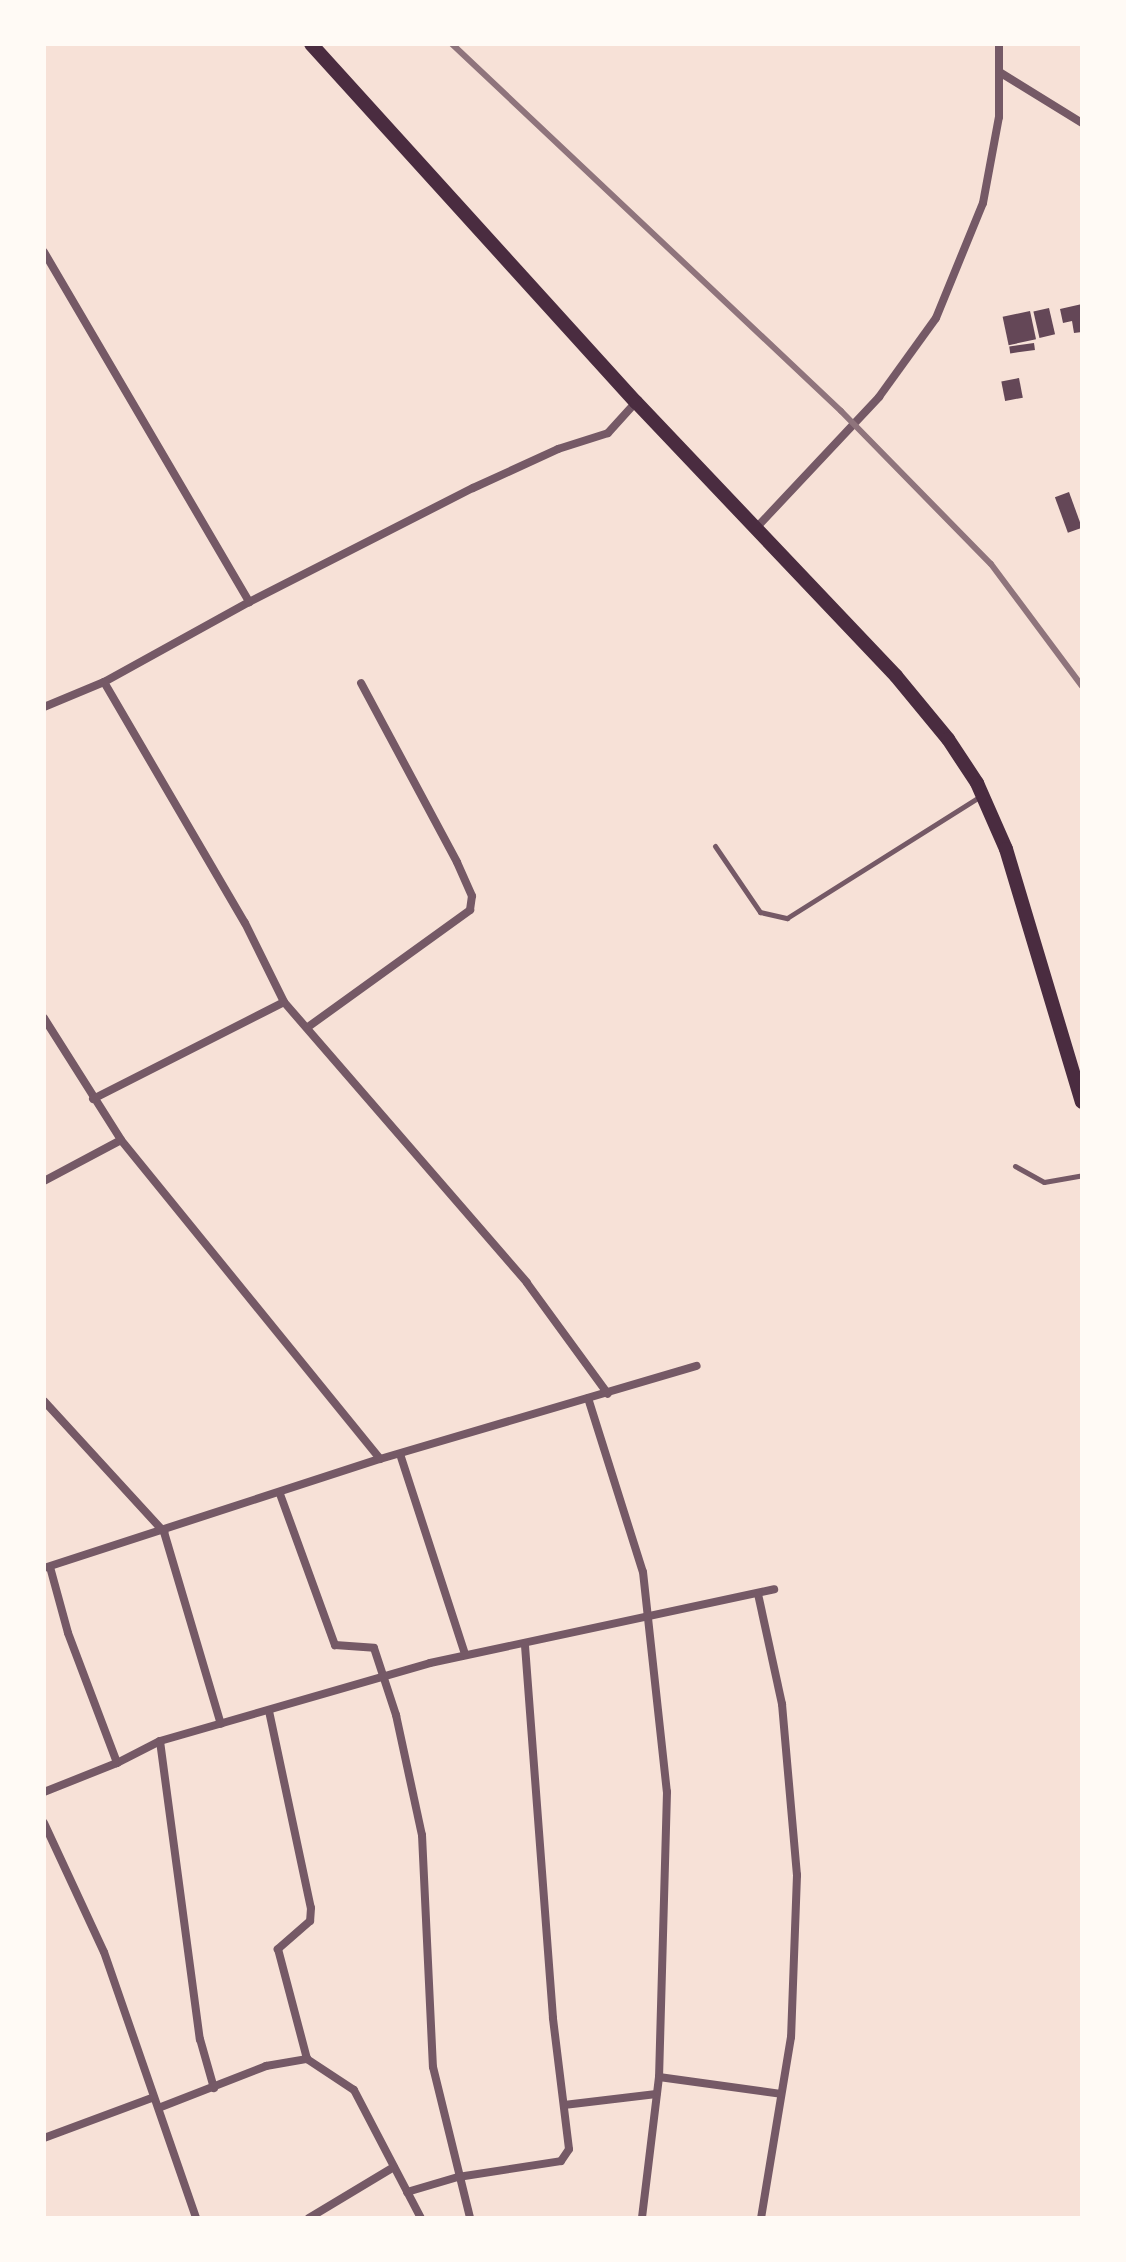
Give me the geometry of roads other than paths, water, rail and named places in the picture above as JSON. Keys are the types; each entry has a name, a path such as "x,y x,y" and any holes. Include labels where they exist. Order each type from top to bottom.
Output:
{"main road":[{"path":"311,44 636,402 758,526 896,676 948,739 983,794 1021,894 1082,1102"}],"street":[{"path":"758,526 879,397 936,318 983,203 1001,73 999,44"},
{"path":"1001,73 1082,123"},
{"path":"44,252 249,602"},
{"path":"44,692 47,705 104,682 249,602 473,488 558,449 608,433 636,402"},
{"path":"104,682 245,923 284,1002 527,1283 608,1394"},
{"path":"308,1027 470,910 472,896 457,862 361,683"},
{"path":"93,1099 284,1002"},
{"path":"44,1018 121,1140 380,1459"},
{"path":"44,1181 121,1140"},
{"path":"117,1763 47,1568 380,1459 697,1366"},
{"path":"588,1398 633,1529 647,1617 668,1839 659,2077 642,2218"},
{"path":"44,1401 164,1532 221,1724"},
{"path":"400,1454 465,1654"},
{"path":"280,1494 335,1645 374,1648 383,1679 422,1835 428,2026 458,2177 470,2218"},
{"path":"44,1792 117,1763 160,1741 465,1654 525,1644 774,1589"},
{"path":"758,1594 782,1704 795,1806 794,1983 781,2094 761,2218"},
{"path":"407,2192 458,2177 561,2161 569,2149 553,2018 525,1644"},
{"path":"269,1711 311,1908 310,1921 278,1949 307,2059 354,2090 421,2218"},
{"path":"160,1741 200,2039 214,2088"},
{"path":"44,1823 104,1952 154,2097 161,2107 196,2218"},
{"path":"161,2107 266,2066 307,2059"},
{"path":"659,2077 781,2094"},
{"path":"564,2105 656,2094"},
{"path":"44,2138 154,2097"},
{"path":"309,2218 394,2167"}],"lane":[{"path":"715,846 760,912 787,918 983,794"},
{"path":"1015,1166 1044,1182 1082,1175"}],"railway":[{"path":"452,44 841,411 991,564 1082,686"}]}
